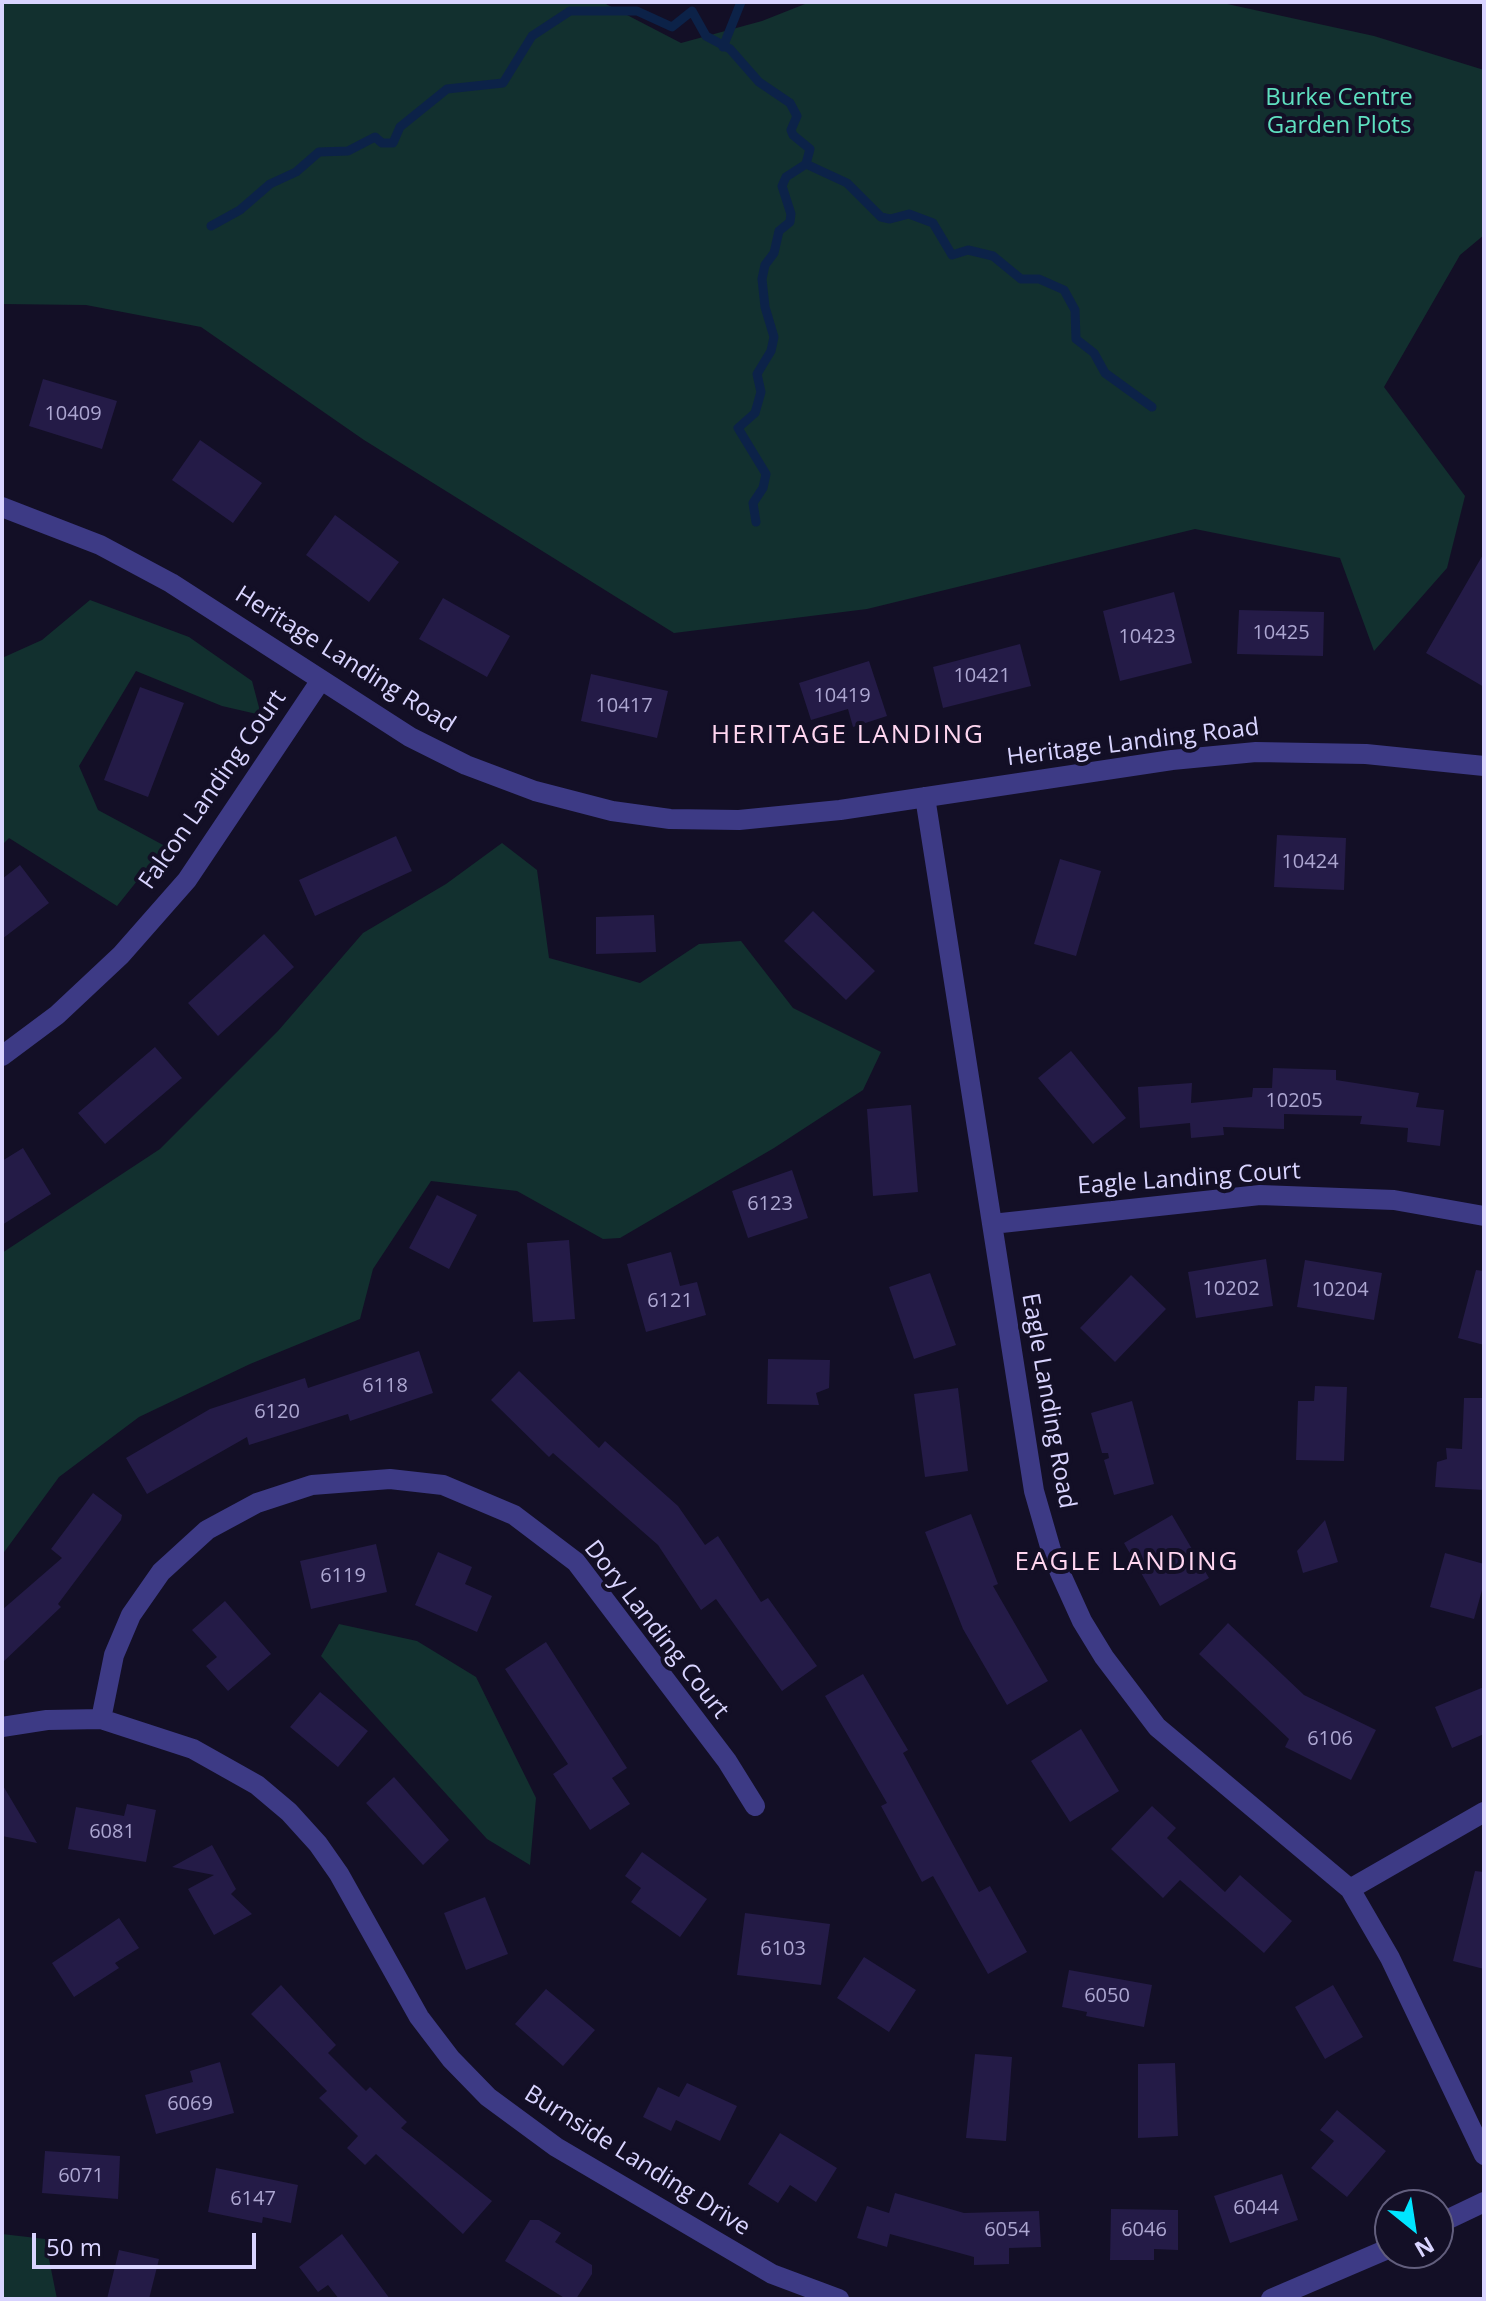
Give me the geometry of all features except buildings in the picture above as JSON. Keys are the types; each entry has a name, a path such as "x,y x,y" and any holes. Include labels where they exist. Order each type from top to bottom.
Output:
{"street":[{"name":"Heritage Landing Road","path":"2,507 100,545 171,583 225,614 410,737 466,765 535,791 612,811 670,819 730,821 925,797 1172,760 1256,752 1366,754 1484,766"},
{"name":"Falcon Landing Court","path":"2,1056 57,1015 121,955 187,880 321,680"},
{"name":"Eagle Landing Road","path":"925,797 1034,1491 1053,1557 1082,1621 1122,1684 1157,1727 1350,1889 1390,1958 1484,2155"},
{"name":"Eagle Landing Court","path":"992,1224 1260,1195 1394,1200 1484,1216"},
{"name":"Dory Landing Court","path":"101,1719 114,1655 131,1615 161,1572 207,1530 257,1503 312,1485 390,1479 430,1484 486,1501 514,1515 576,1562 727,1761 755,1806"},
{"name":"Burnside Landing Drive","path":"2,1727 47,1720 101,1719 141,1730 204,1754 257,1785 289,1812 339,1874 419,2017 451,2059 495,2103 556,2147 789,2291 839,2299"},
{"path":"1350,1889 1484,1812"},
{"path":"1454,2216 1484,2202"},
{"path":"1271,2299 1374,2255"}],"green space":[{"name":"Burke Centre Garden Plots","path":"2,2 602,2 681,43 762,21 810,2 1218,2 1374,36 1484,70 1484,235 1460,255 1384,387 1465,496 1447,568 1374,651 1340,558 1195,529 867,609 674,633 364,440 201,327 86,305 2,304"},
{"path":"90,600 189,637 252,681 261,715 222,706 136,671 79,766 98,810 165,846 117,906 9,838 2,845 2,658 42,640"},
{"path":"502,843 537,870 549,958 640,983 699,944 741,941 793,1008 881,1052 863,1090 774,1148 620,1238 603,1239 517,1191 431,1181 373,1269 360,1319 250,1364 139,1417 59,1477 2,1555 2,1253 160,1149 278,1031 363,933 446,884"},
{"path":"339,1624 417,1641 476,1677 536,1798 530,1865 487,1839 321,1656"},
{"path":"2,2234 45,2239 57,2299 2,2299"}],"waterway":[{"path":"723,47 741,2"},
{"path":"211,226 240,210 270,184 296,172 319,152 348,151 375,137 382,143 393,143 400,127 447,89 503,83 532,36 570,11 637,11 672,27 692,11 706,36 730,49 759,82 790,103 797,116 791,130 793,135 810,149 806,164 786,177 782,186 791,214 790,222 779,231 774,253 765,265 762,279 765,307 774,337 771,351 757,374 761,392 755,413 738,428 766,474 763,488 753,503 756,522"},
{"path":"806,164 847,183 881,217 890,219 909,214 933,223 952,255 968,250 993,256 1021,279 1039,279 1064,290 1075,310 1076,339 1094,353 1105,373 1152,407"}],"district":[{"name":"HERITAGE LANDING","path":"848,736"},
{"name":"EAGLE LANDING","path":"1127,1563"}]}
